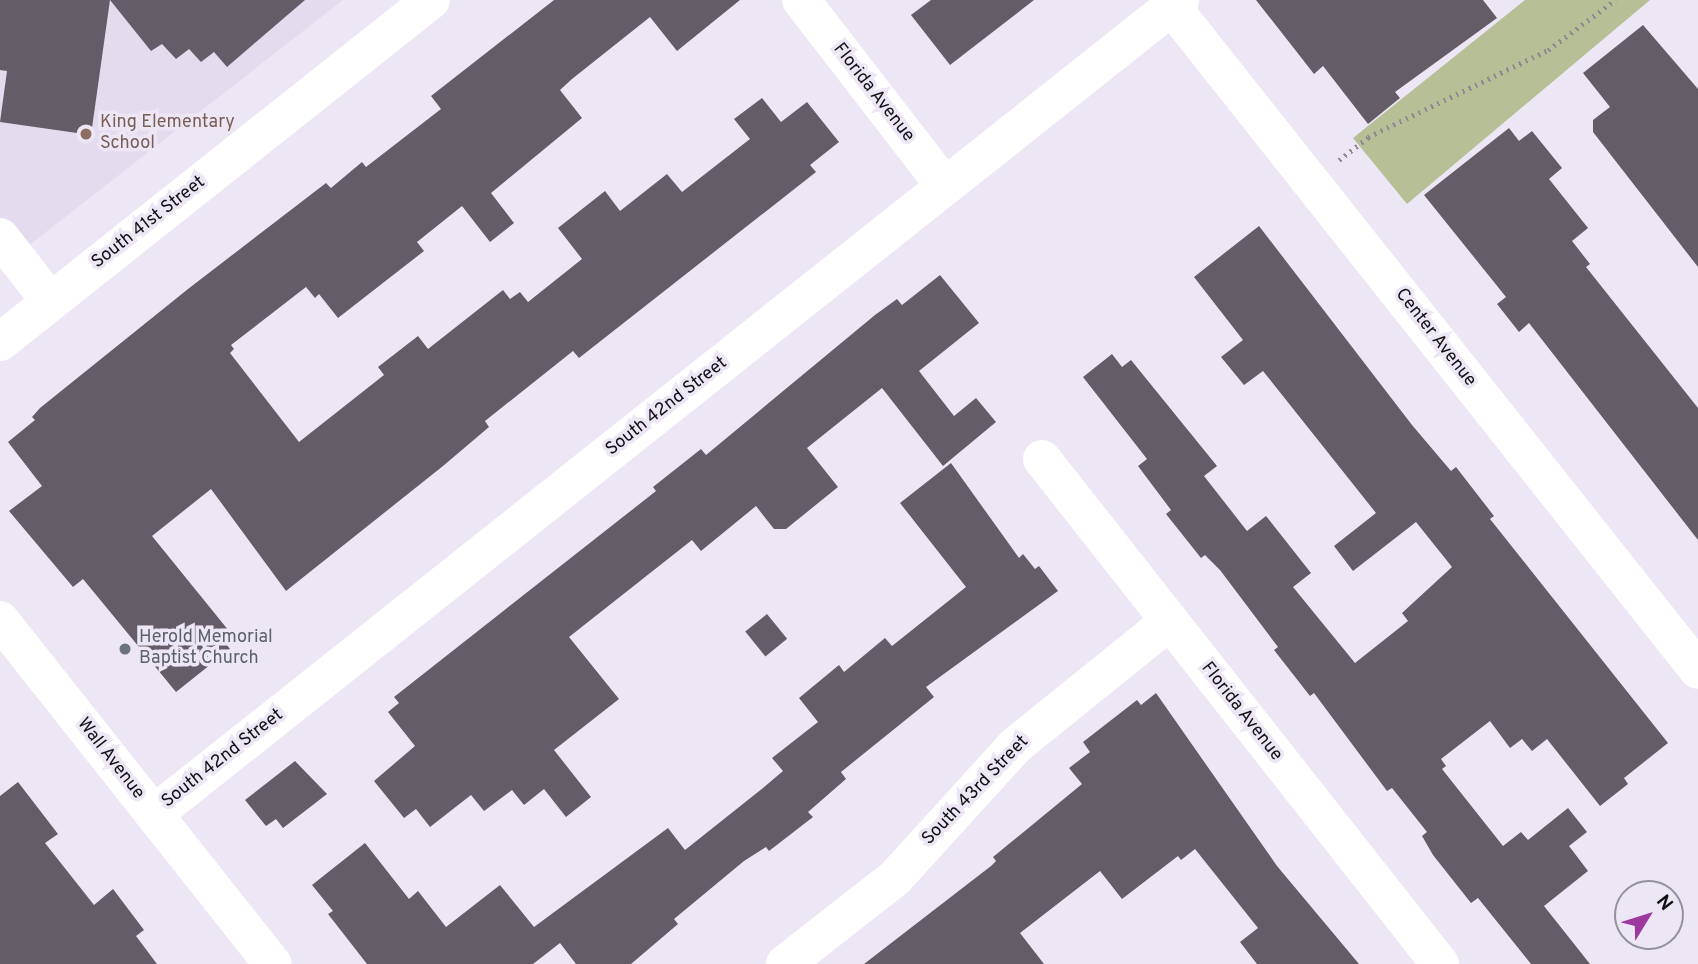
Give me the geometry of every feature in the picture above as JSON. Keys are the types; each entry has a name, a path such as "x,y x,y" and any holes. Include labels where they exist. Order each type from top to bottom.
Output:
{"street":[{"name":"South 41st Street","path":"0,342 431,0"},
{"name":"Florida Avenue","path":"801,0 945,186"},
{"name":"South 42nd Street","path":"154,814 1176,3"},
{"name":"Center Avenue","path":"1176,3 1311,182 1698,670"},
{"path":"0,237 50,301"},
{"name":"Florida Avenue","path":"1042,459 1440,964"},
{"name":"Wall Avenue","path":"0,620 273,964"},
{"name":"South 43rd Street","path":"785,964 895,878 1015,746 1170,621"}],"path":[{"path":"1311,182 1368,137 1548,50 1615,0"}],"shaded area":[{"name":"King Elementary School","path":"0,0 343,0 0,268"}],"green space":[{"path":"1525,0 1650,0 1407,204 1353,138"}],"building":[{"path":"0,0 110,0 91,135 0,122 7,71 0,70"},
{"path":"110,0 305,0 227,67 214,52 201,62 189,49 176,59 162,44 151,51"},
{"path":"554,0 740,0 677,51 650,17 560,90 582,118 491,193 514,223 490,242 462,206 417,242 424,251 338,318 319,294 315,298 306,287 231,345 234,349 230,353 299,442 384,375 378,367 418,336 428,349 503,290 510,299 520,292 528,302 582,259 558,228 605,191 620,211 667,174 682,192 750,139 734,119 762,98 781,122 807,102 839,142 810,165 816,172 579,358 573,351 485,421 489,427 443,466 286,591 211,489 152,536 229,631 221,637 230,649 176,692 83,579 73,587 9,511 42,486 8,442 35,420 32,417 40,408 188,289 326,183 331,188 362,162 366,167 441,109 431,96"},
{"path":"931,0 1034,0 950,65 911,15"},
{"path":"1256,0 1483,0 1497,18 1395,92 1400,98 1368,124 1323,66 1314,74"},
{"path":"1643,25 1698,89 1698,267 1593,132 1593,120 1610,107 1583,73"},
{"path":"1509,128 1519,141 1532,131 1562,168 1549,179 1588,228 1572,241 1590,264 1586,267 1698,408 1698,540 1529,323 1519,332 1497,304 1506,297 1424,195"},
{"path":"1259,226 1412,425 1451,471 1456,467 1494,516 1490,519 1668,743 1624,778 1628,784 1600,806 1547,739 1532,751 1522,739 1510,748 1490,721 1441,759 1446,766 1442,769 1503,846 1521,832 1528,840 1568,808 1587,832 1569,846 1588,871 1544,906 1590,964 1531,964 1478,898 1471,903 1433,855 1422,836 1427,832 1392,788 1387,791 1314,693 1310,696 1274,650 1278,647 1220,570 1205,555 1201,558 1166,514 1171,510 1138,466 1147,459 1083,377 1112,354 1122,367 1131,360 1217,466 1204,476 1247,531 1266,516 1311,573 1293,587 1355,663 1408,621 1402,613 1452,567 1416,522 1353,571 1334,546 1376,513 1263,371 1244,385 1221,357 1243,340 1194,277"},
{"path":"940,275 979,323 919,371 954,416 976,398 996,422 943,466 882,388 807,448 838,487 786,529 774,529 756,506 701,551 692,540 569,637 619,699 554,750 591,797 566,817 544,789 524,805 512,790 484,811 471,795 430,827 416,809 404,818 374,781 415,746 388,712 399,703 394,697 656,491 653,487 701,449 706,455 875,315 897,299 902,305"},
{"path":"951,463 1019,558 1023,554 1035,569 1039,566 1058,591 926,687 934,697 841,772 846,779 808,812 813,817 769,851 766,847 744,861 674,919 678,924 631,964 576,964 560,943 533,964 367,964 328,914 333,911 312,885 365,843 409,899 418,891 446,927 500,885 534,927 668,828 685,850 783,771 772,758 818,722 799,698 839,665 844,672 885,638 892,646 966,587 900,503"},
{"path":"767,614 787,639 765,656 745,632"},
{"path":"1156,693 1277,866 1359,964 1257,964 1240,942 1258,928 1195,849 1181,860 1178,856 1122,899 1100,871 1020,933 1044,964 864,964 991,866 996,861 993,857 1082,784 1069,768 1090,752 1083,742 1137,700 1141,705"},
{"path":"295,761 327,794 283,828 276,819 266,826 245,800"},
{"path":"18,782 58,834 45,843 94,905 113,889 144,930 136,936 157,964 0,964 0,796"}],"place":[{"name":"King Elementary School","path":"86,134"},
{"name":"Herold Memorial Baptist Church","path":"125,649"}]}
